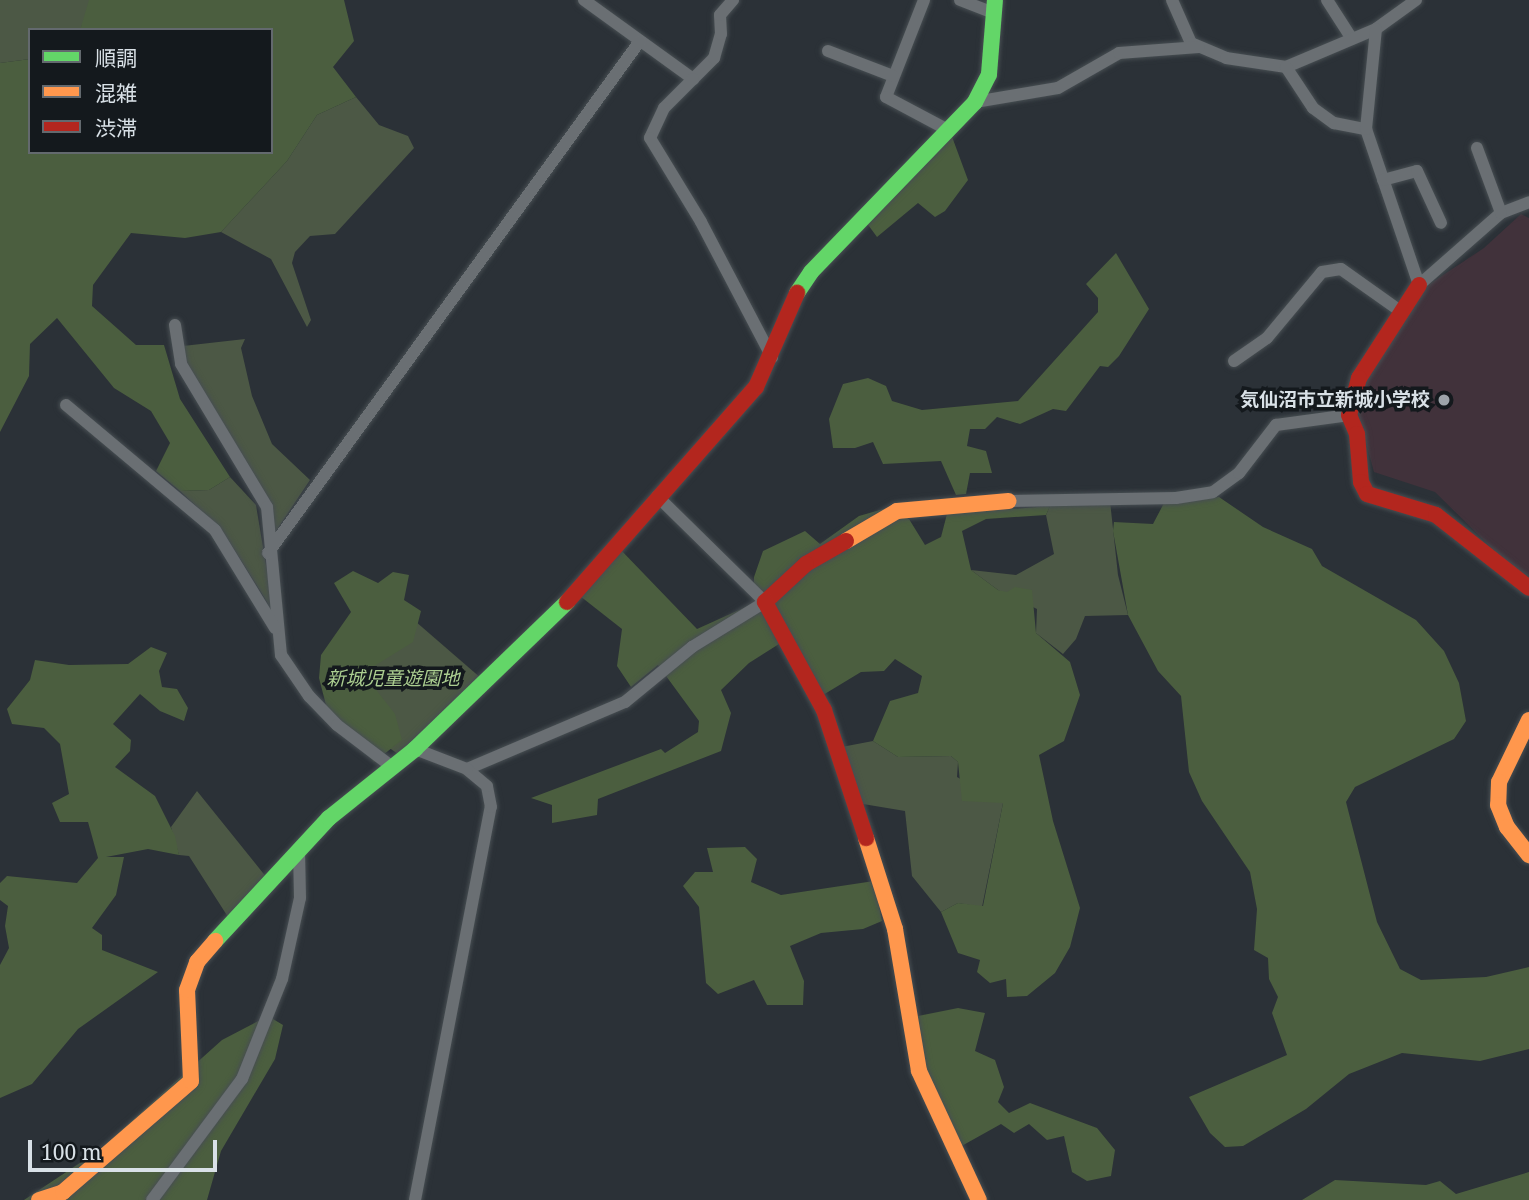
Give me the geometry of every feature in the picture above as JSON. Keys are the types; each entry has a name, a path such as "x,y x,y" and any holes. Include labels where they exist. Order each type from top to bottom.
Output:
{"street":[{"path":"584,0 693,79"},
{"path":"733,0 720,15 721,34 714,58 664,108 650,138 701,222 772,357"},
{"path":"924,0 887,97 893,104 948,130"},
{"path":"39,1200 63,1192 191,1081 187,990 197,962 330,818 415,749 576,593 657,496 756,387 772,357 799,289 811,272 975,102 989,74 993,6 960,0"},
{"path":"1172,0 1191,43 1226,58 1286,67 1376,29 1416,0"},
{"path":"1327,0 1352,39"},
{"path":"1376,29 1366,129 1419,285"},
{"path":"268,553 640,41"},
{"path":"975,102 1058,88 1119,53 1199,47"},
{"path":"828,51 893,76"},
{"path":"1286,67 1313,108 1334,123 1366,129"},
{"path":"1477,148 1501,213"},
{"path":"1383,180 1417,171 1441,223"},
{"path":"1529,201 1501,213 1419,285 1359,378 1349,415 1367,494 1436,515 1529,588"},
{"path":"1234,361 1267,338 1322,272 1341,269 1400,311"},
{"path":"175,325 181,364 267,507 268,553 281,655 309,696 356,743 391,766"},
{"path":"66,405 215,530 279,635"},
{"path":"467,769 625,702 692,647 765,602 806,564 897,511 1009,501 1176,498 1213,492 1239,473 1276,425 1349,415"},
{"path":"657,496 765,602 824,710 895,929 919,1071 979,1200"},
{"path":"1529,720 1499,782 1498,805 1507,827 1529,855"},
{"path":"415,749 467,769 487,786 491,807 415,1200"},
{"path":"152,1200 242,1079 282,979 300,898 299,851"}],"shaded area":[{"name":"気仙沼市立新城小学校","path":"1521,214 1529,218 1529,577 1505,561 1435,492 1374,472 1358,413 1362,386 1390,331 1428,285 1484,248"}],"green space":[{"path":"0,0 89,0 91,3 81,28 28,28 28,59 0,63"},
{"path":"89,0 344,0 354,41 333,67 356,97 317,115 287,161 221,232 185,238 131,233 93,285 92,306 136,345 164,345 180,399 230,477 209,490 180,491 156,471 170,443 151,411 114,388 57,318 30,344 29,376 0,432 0,63 28,59 28,154 273,154 273,28 81,28"},
{"path":"356,97 379,125 408,136 414,148 335,234 310,236 295,252 292,263 311,320 307,327 271,259 221,232 287,161 317,115"},
{"path":"951,134 968,180 945,211 935,217 918,203 877,237 866,222"},
{"path":"1116,253 1149,309 1119,356 1108,367 1100,366 1066,411 1053,409 1020,424 997,417 985,429 970,429 967,446 986,451 992,473 970,473 966,494 956,495 941,461 883,464 873,442 855,448 833,448 829,419 843,384 868,378 886,386 892,401 922,410 1018,401 1098,312 1098,298 1086,284"},
{"path":"245,339 241,348 252,396 272,444 310,480 274,534 270,505 187,364 183,346"},
{"path":"230,477 256,505 274,613 222,530 180,491 209,490"},
{"path":"1219,497 1263,527 1312,549 1322,566 1416,620 1444,651 1459,683 1466,721 1454,739 1355,787 1346,802 1377,922 1400,969 1421,980 1486,977 1529,967 1529,1049 1480,1061 1402,1053 1349,1074 1306,1109 1243,1146 1225,1147 1210,1133 1189,1097 1287,1055 1272,1013 1278,997 1269,979 1268,958 1254,950 1257,909 1250,872 1202,801 1189,772 1181,696 1158,671 1128,615 1113,531 1114,522 1153,524 1164,503"},
{"path":"1110,501 1118,575 1128,615 1085,616 1076,639 1063,654 1036,633 1037,609 998,590 971,570 1016,575 1054,554 1046,515 1050,506"},
{"path":"1050,506 1046,515 986,519 962,531 971,570 998,590 1007,592 1015,587 1032,590 1036,633 1070,662 1080,695 1064,741 1039,755 1053,821 1080,908 1070,947 1055,973 1027,996 1007,997 1006,979 990,983 977,972 980,960 958,953 941,912 958,903 983,906 1003,803 962,801 958,762 951,756 898,757 873,741 890,701 918,693 922,676 895,659 884,671 861,672 823,695 754,585 754,577 763,551 805,531 820,544 859,516 887,508 909,519 925,545 941,537 947,514"},
{"path":"619,548 697,629 759,601 779,644 749,663 721,690 731,713 721,751 598,799 597,815 552,823 552,805 531,798 661,749 665,753 698,732 699,721 658,665 631,687 617,666 622,629 580,596"},
{"path":"353,571 378,583 393,572 409,575 404,600 421,611 413,642 363,673 395,714 402,740 374,762 327,709 319,678 321,655 351,612 334,583"},
{"name":"新城児童遊園地","path":"415,621 482,679 398,754 354,723 331,671"},
{"path":"151,647 167,653 159,671 162,687 177,689 188,708 184,721 160,711 140,694 113,724 131,740 130,751 115,767 155,796 175,836 179,855 148,849 106,857 124,857 116,895 92,928 102,935 102,950 158,972 78,1029 32,1084 0,1098 0,965 9,948 5,926 8,906 0,900 0,883 7,876 77,883 98,858 88,822 60,822 52,803 69,794 60,744 44,728 12,724 7,709 30,680 35,660 69,665 128,664"},
{"path":"873,741 898,757 951,756 958,762 957,777 1003,803 982,907 958,903 941,912 912,876 905,811 863,804 831,749"},
{"path":"197,791 267,878 228,917 189,856 179,855 171,827"},
{"path":"745,847 757,859 751,882 781,895 874,881 882,921 863,929 821,933 790,946 804,981 803,1005 767,1005 754,980 718,994 706,983 699,907 683,886 695,872 713,872 707,848"},
{"path":"958,1008 985,1013 975,1051 995,1060 1004,1087 998,1102 1009,1113 1030,1103 1097,1128 1115,1150 1111,1176 1087,1181 1072,1172 1064,1136 1047,1140 1029,1124 1014,1133 1001,1124 958,1148 922,1064 918,1016"},
{"path":"268,1016 283,1025 275,1059 221,1151 207,1200 24,1200 98,1151 222,1040"},
{"path":"1529,1172 1529,1200 1302,1200 1335,1180 1426,1185 1440,1181 1456,1194"}],"traffic: fast":[{"path":"797,293 811,272 975,102 989,74 995,0"},
{"path":"215,941 329,818 415,749 567,602"}],"traffic: slow":[{"path":"846,541 897,511 1009,501"},
{"path":"1529,720 1499,782 1498,805 1507,827 1529,855"},
{"path":"866,838 895,929 919,1071 979,1200"},
{"path":"39,1200 63,1192 191,1081 187,990 197,962 215,941"}],"traffic: jam":[{"path":"1419,285 1359,378 1349,415 1357,434 1361,482 1367,494 1436,515 1529,588"},
{"path":"567,602 756,387 797,293"},
{"path":"846,541 806,564 765,602 824,710 866,838"}],"place":[{"name":"気仙沼市立新城小学校","path":"1444,400"}]}
